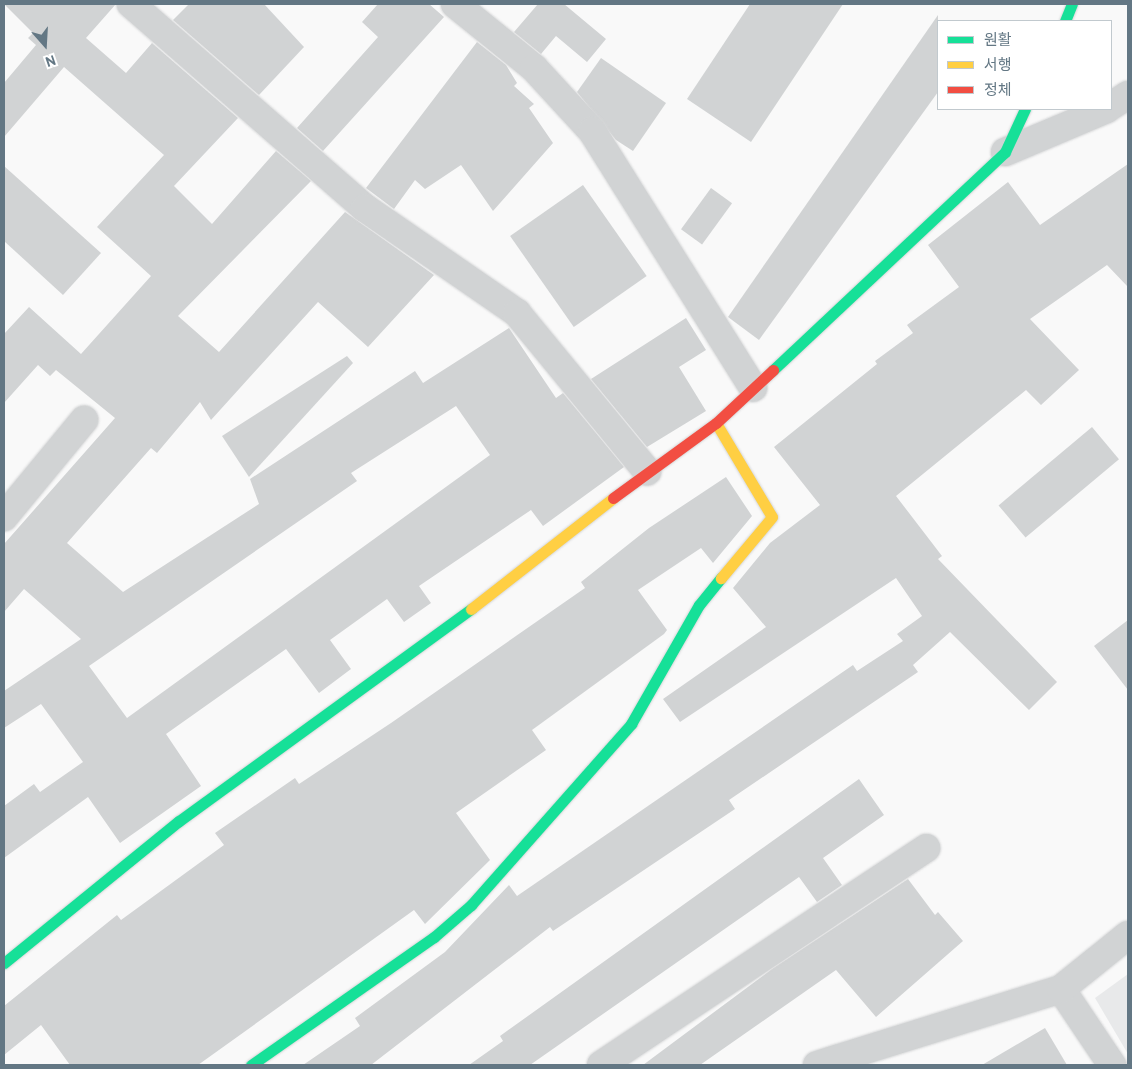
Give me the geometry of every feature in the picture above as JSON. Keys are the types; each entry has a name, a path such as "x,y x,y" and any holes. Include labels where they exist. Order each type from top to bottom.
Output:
{"street":[{"path":"131,4 365,208 517,313 647,471"},
{"path":"455,4 534,68 592,130 753,388"},
{"path":"1065,20 1072,4"},
{"path":"1112,105 1128,95"},
{"path":"1005,152 1025,110"},
{"path":"4,963 179,821 474,607 647,471 716,423 1005,152 1105,110"},
{"path":"4,517 84,420"},
{"path":"251,1065 434,937 471,905 631,724 699,605 772,517 716,423"},
{"path":"600,1065 926,848"},
{"path":"817,1065 1062,989 1128,935"},
{"path":"1062,989 1112,1065"}],"shaded area":[{"path":"1128,974 1128,1054 1095,998"}],"building":[{"path":"4,4 116,4 86,38 126,73 152,43 238,118 174,186 212,224 276,151 311,181 178,316 219,352 345,212 434,275 368,347 318,302 211,420 200,402 157,453 151,448 67,543 123,592 259,504 250,479 415,371 423,383 509,328 556,398 563,393 624,467 543,526 531,510 419,586 431,603 404,622 387,599 330,640 351,669 319,693 286,649 166,734 201,786 120,843 88,797 4,858 4,806 34,784 40,792 83,762 41,704 4,728 4,691 81,639 24,589 4,612 4,544 115,418 56,370 50,376 38,365 4,403 4,334 29,307 81,354 151,276 97,227 164,155 64,67 4,137 4,83 36,45 28,38 33,33","holes":["456,406 490,455 127,718 89,666 357,481 351,473"]},
{"path":"189,4 264,4 304,47 259,95 173,20"},
{"path":"378,4 429,4 444,17 323,151 297,128 378,37 362,22"},
{"path":"538,4 564,4 606,39 587,62 556,36 541,54 514,32"},
{"path":"750,4 843,4 751,142 687,99"},
{"path":"938,15 937,93 759,340 728,317"},
{"path":"477,42 506,65 517,83 514,86 534,104 529,108 553,143 493,211 461,165 425,189 415,180 394,209 366,188"},
{"path":"601,58 666,103 633,151 616,140 577,92"},
{"path":"1128,164 1128,287 1107,265 1030,319 1079,370 1041,405 1026,390 896,496 942,556 938,559 1057,682 1029,710 950,632 913,665 918,672 729,800 735,809 553,931 550,927 371,1065 303,1065 360,1026 355,1018 445,952 509,885 517,896 853,665 857,671 903,641 897,634 922,616 896,578 680,722 663,699 766,627 733,588 770,543 820,505 774,447 877,364 875,361 913,333 907,325 959,287 928,245 1008,182 1040,225"},
{"path":"4,166 101,253 63,295 4,241"},
{"path":"583,185 647,276 574,327 510,236"},
{"path":"711,188 732,203 702,245 681,229"},
{"path":"686,318 706,350 679,367 706,411 647,447 591,379"},
{"path":"347,356 353,363 249,477 222,436"},
{"path":"1092,427 1119,459 1026,538 999,505"},
{"path":"726,477 752,516 713,563 701,548 638,590 667,630 664,634 532,730 546,750 456,813 490,860 425,924 414,910 198,1065 70,1065 41,1025 4,1055 4,1006 117,915 121,920 224,845 215,833 295,778 299,784 391,723 585,588 581,582 649,528"},
{"path":"1128,620 1128,690 1094,646"},
{"path":"859,779 884,815 823,858 842,885 817,902 799,877 530,1065 469,1065 503,1041 500,1036"},
{"path":"908,879 935,915 938,912 963,941 876,1017 836,970 700,1065 643,1065 772,969"},
{"path":"1045,1028 1067,1065 982,1065"}],"traffic: fast":[{"path":"1065,20 1072,4"},
{"path":"773,370 1005,152 1025,110"},
{"path":"251,1065 434,937 471,905 631,724 699,605 721,578"},
{"path":"4,963 179,821 471,609"}],"traffic: slow":[{"path":"716,423 772,517 721,578"},
{"path":"471,609 613,498"}],"traffic: jam":[{"path":"613,498 716,423 773,370"}]}
